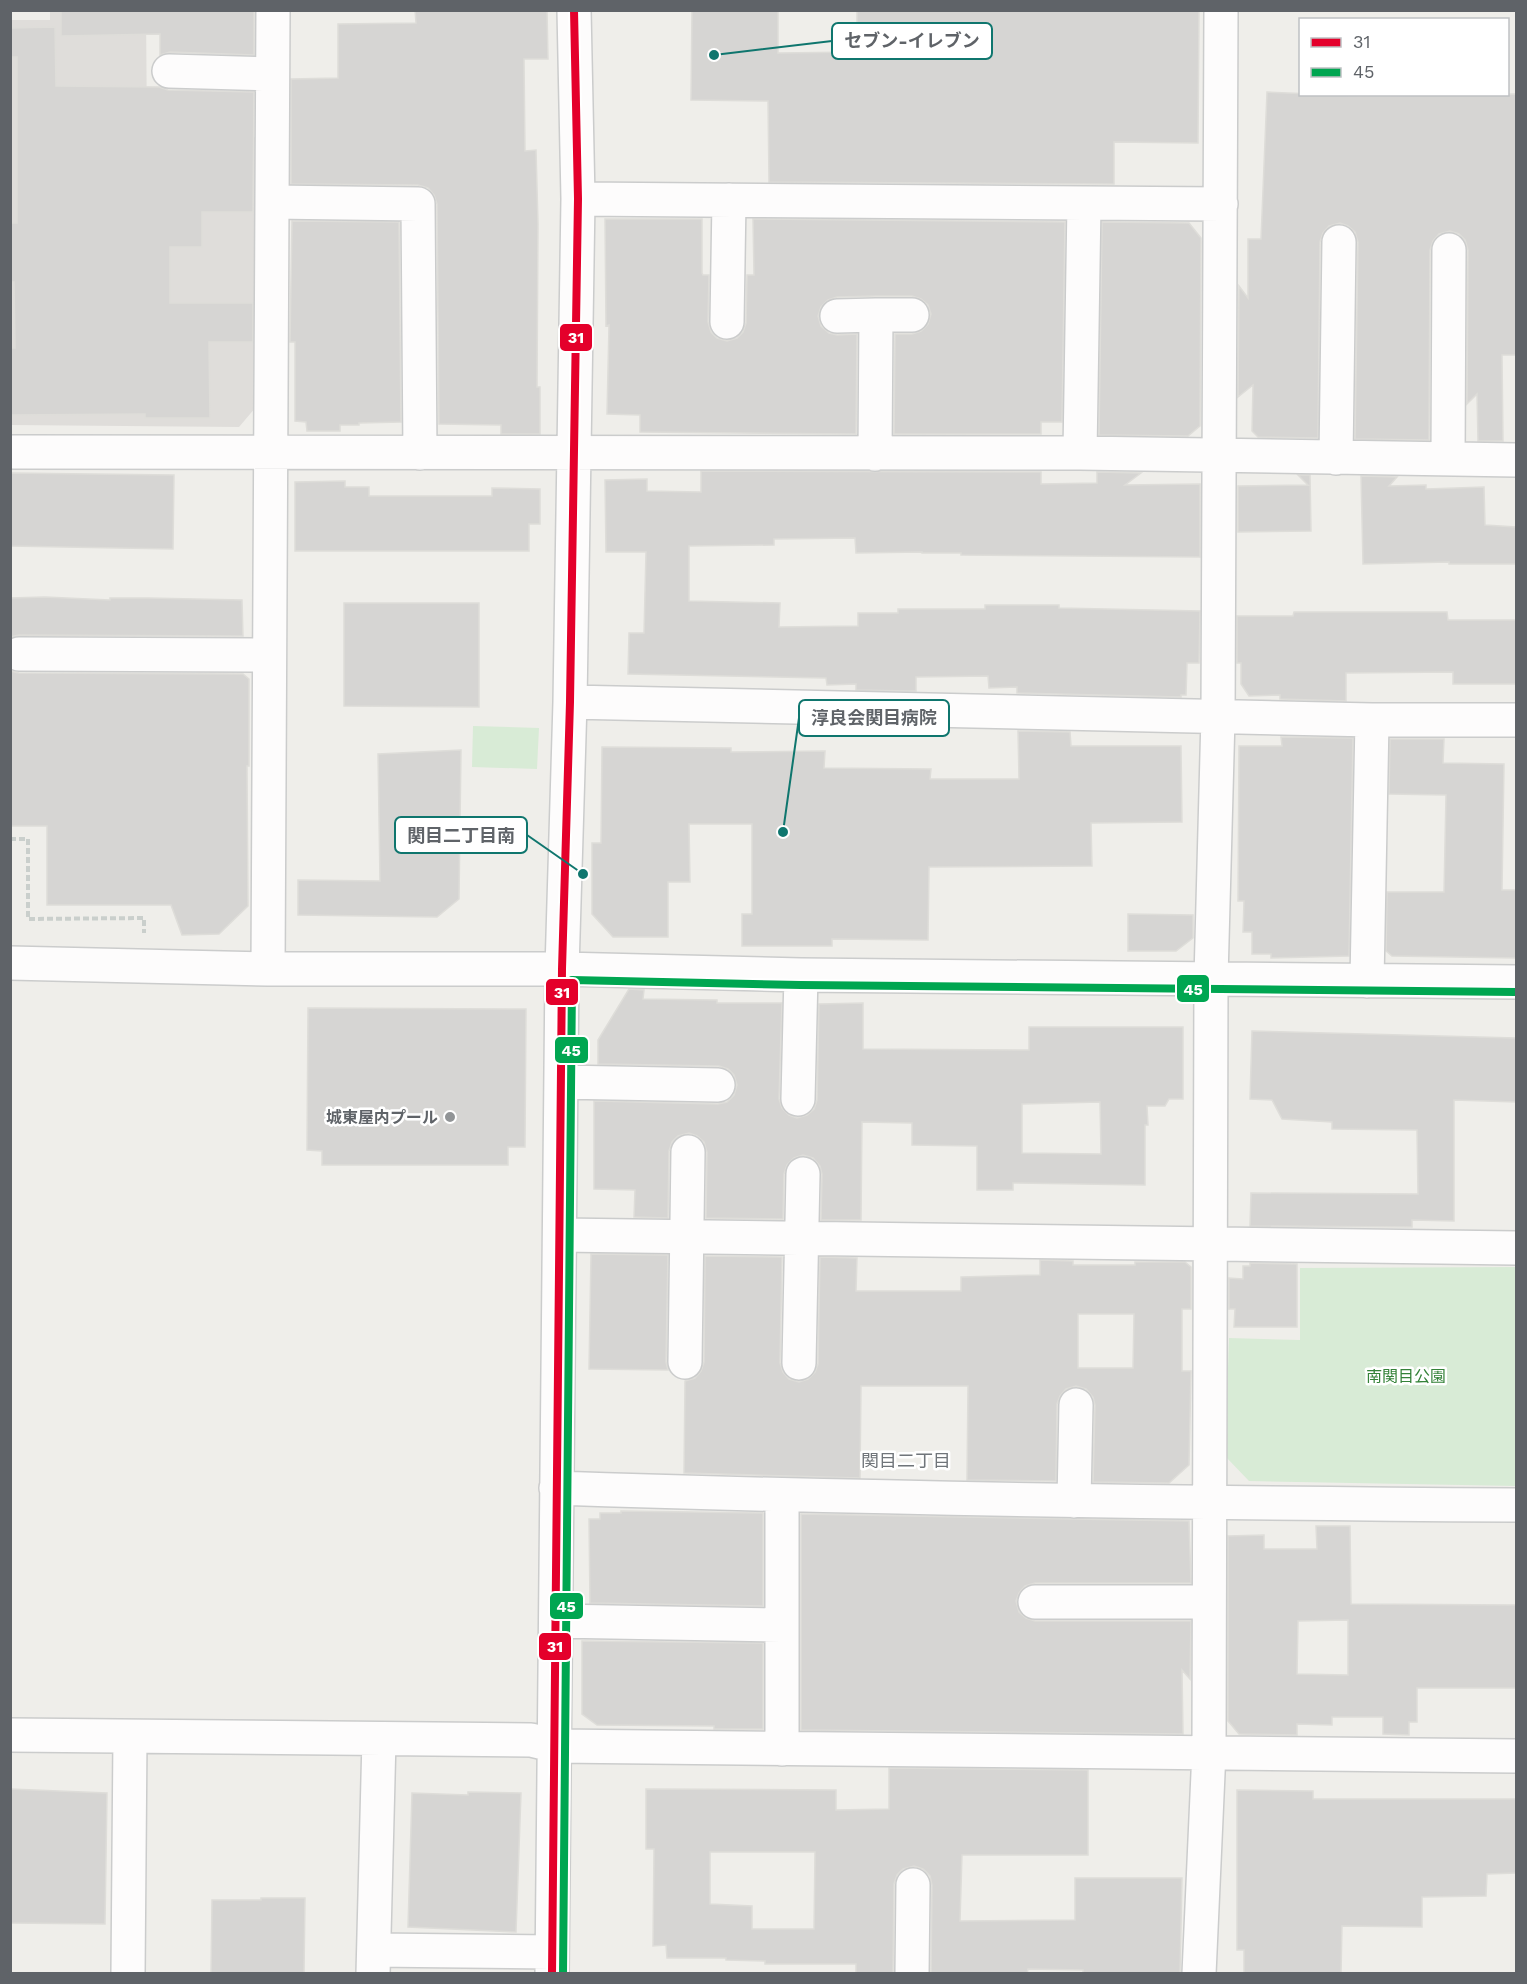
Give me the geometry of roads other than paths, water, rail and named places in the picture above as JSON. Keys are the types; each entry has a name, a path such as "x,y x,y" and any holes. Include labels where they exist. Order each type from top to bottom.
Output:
{"street":[{"path":"268,969 273,10"},
{"path":"379,1739 374,1962 552,1963 556,1746 556,1488 562,969 570,702 578,199 574,10"},
{"path":"1199,1974 1209,1751 1209,1243 1211,978 1218,717 1221,10"},
{"path":"169,71 272,74"},
{"path":"578,199 1221,204"},
{"path":"727,322 729,200"},
{"path":"272,202 418,204 420,453"},
{"path":"1080,453 1084,203"},
{"path":"1336,458 1339,242"},
{"path":"1448,459 1449,250"},
{"path":"875,454 876,315"},
{"path":"837,316 912,315"},
{"path":"13,452 1080,453 1516,460"},
{"path":"19,654 269,655"},
{"path":"570,702 1372,720 1516,720"},
{"path":"1367,981 1372,720"},
{"path":"10,963 268,969 562,969 801,975 1516,982"},
{"path":"798,1099 801,975"},
{"path":"561,1082 718,1085"},
{"path":"685,1362 688,1152"},
{"path":"799,1363 803,1174"},
{"path":"560,1235 1516,1248"},
{"path":"1074,1501 1076,1406"},
{"path":"556,1488 782,1496 1516,1505"},
{"path":"782,1496 782,1749"},
{"path":"1035,1602 1209,1602"},
{"path":"556,1621 781,1625"},
{"path":"10,1735 531,1740 556,1746 1209,1751 1516,1756"},
{"path":"128,1974 130,1737"},
{"path":"912,1974 913,1885"}],"place":[{"name":"セブン-イレブン","path":"714,55"},
{"name":"淳良会関目病院","path":"783,832"},
{"name":"関目二丁目南","path":"583,874"},
{"name":"城東屋内プール","path":"450,1117"}],"district":[{"name":"関目二丁目","path":"906,1461"}],"park label":[{"name":"南関目公園","path":"1406,1376"}]}
